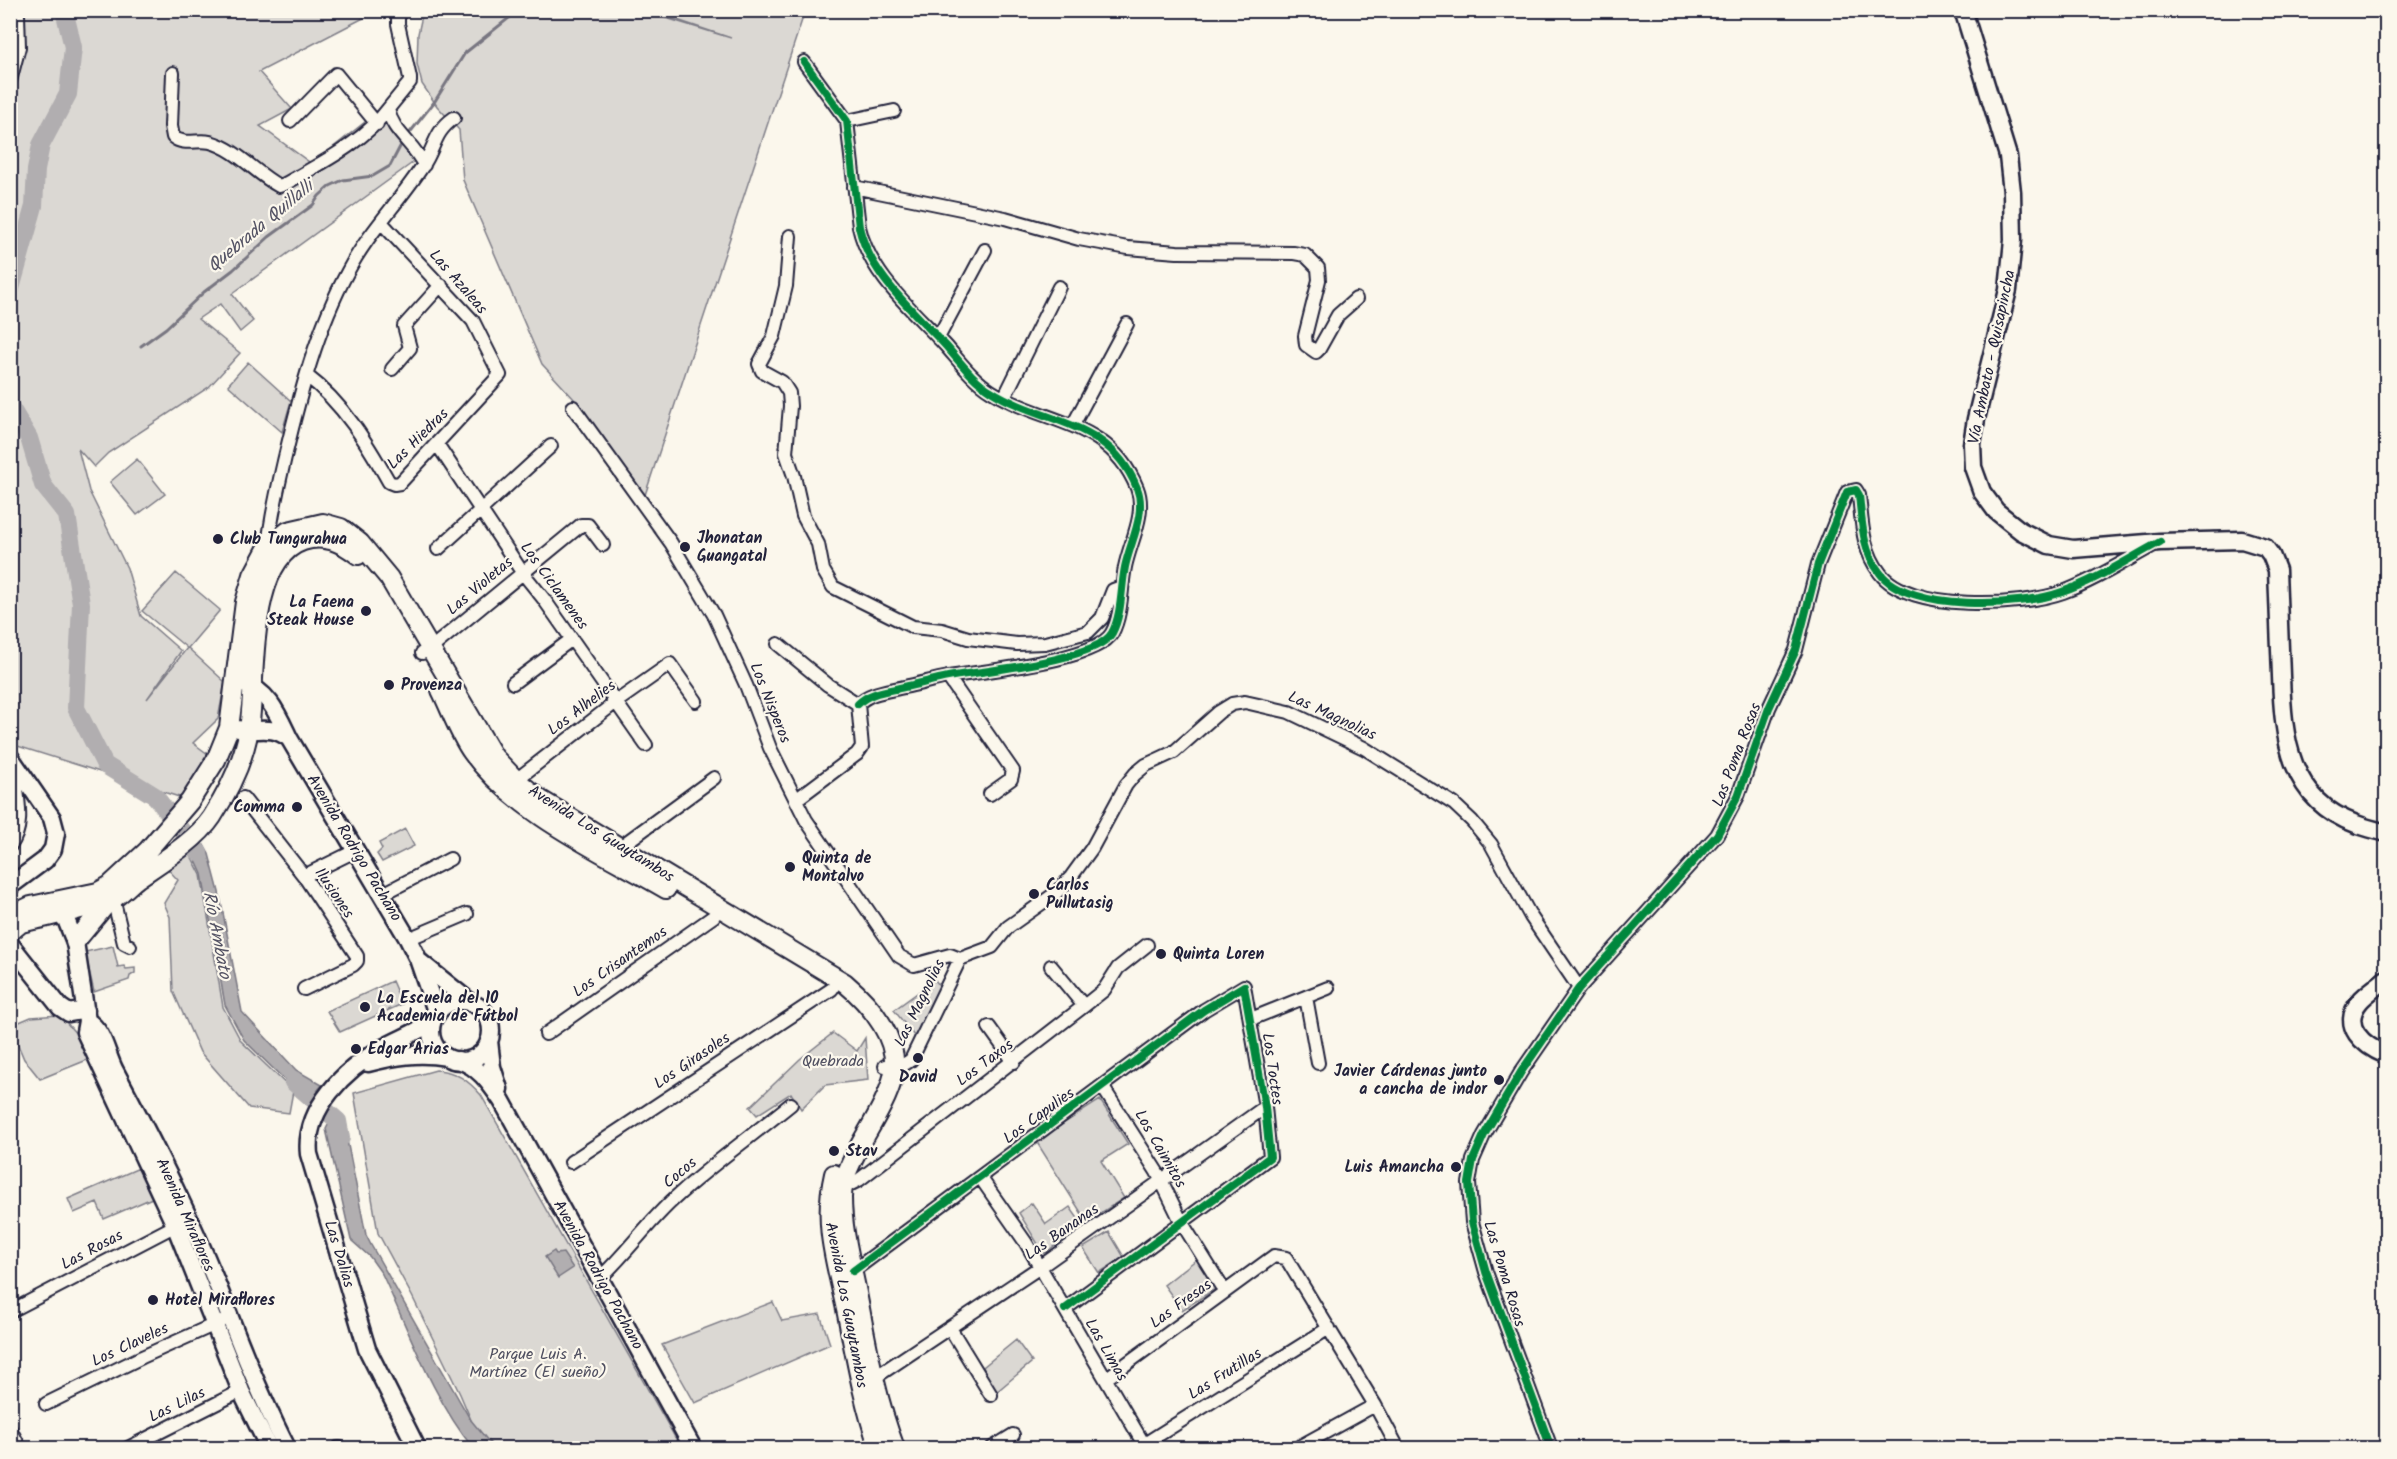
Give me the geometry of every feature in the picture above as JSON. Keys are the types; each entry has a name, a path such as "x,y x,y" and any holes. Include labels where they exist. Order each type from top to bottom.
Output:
{"main road":[{"name":"Avenida Los Guaytambos","path":"274,553 310,539 334,540 359,555 383,585 494,757 516,780 541,800 620,847 832,989 876,1024"},
{"path":"10,932 21,923 62,908 109,886 148,850 190,801 216,760 229,728 234,682 253,604 270,577 274,553"},
{"path":"75,942 111,900 167,860 212,818 239,761 248,731 254,686 253,604"},
{"name":"Avenida Los Guaytambos","path":"426,652 470,749 501,784 531,810 722,917 846,983 862,997 876,1024 882,1053 889,1067 887,1093 838,1185 828,1210 832,1245 862,1393 879,1449"},
{"path":"10,916 44,902 62,908 111,900"},
{"name":"Avenida Los Guaytambos","path":"838,1185 874,1378 895,1449"}],"street":[{"path":"173,73 171,126 173,137 182,141 209,141 229,149 279,186 332,156 377,124 410,82 398,24 398,10"},
{"name":"Vía Ambato - Quisapincha","path":"1963,10 2008,156 2013,228 2008,290 1973,435 1973,467 1982,492 1996,510 2021,531 2049,545 2073,549 2160,542 2242,540 2255,542 2265,547 2277,570 2282,712 2284,736 2290,757 2307,788 2319,802 2336,815 2355,824 2386,833"},
{"path":"10,81 19,46 18,15"},
{"path":"804,62 847,121 862,244 896,293 980,384 1004,398 1073,425 1113,448 1133,478 1140,496 1140,512 1121,587 1117,620 1112,634 1103,643 1048,661 948,677 869,695 858,704"},
{"path":"290,121 336,74 377,124"},
{"path":"388,109 396,129 417,150 424,165"},
{"path":"847,121 894,111"},
{"path":"274,553 269,525 307,376 329,313 348,270 424,165 443,126 454,118"},
{"path":"854,188 1005,218 1079,239 1128,248 1177,252 1305,255 1318,268 1319,280 1305,336 1306,345 1311,351 1316,352 1338,315 1356,299"},
{"name":"Las Azaleas","path":"381,222 473,321 500,371"},
{"path":"790,236 784,297 773,340 759,364 762,371 782,382 789,393 786,453 803,516 818,544 823,570 833,587 913,627 942,630 968,638 1024,644 1057,641 1088,632 1102,618 1113,590 1121,587"},
{"path":"938,338 985,250"},
{"path":"392,369 410,348 404,326 441,285"},
{"path":"1004,398 1059,287"},
{"path":"1073,425 1127,324"},
{"name":"Las Hiedras","path":"307,376 318,384 363,436 389,482 394,484 400,483 498,379 500,371"},
{"name":"Los Nisperos","path":"573,407 671,543 714,615 746,686 770,748 814,835 904,961 914,965 950,955 960,958"},
{"name":"Los Ciclamenes","path":"437,444 522,572 572,639 646,746"},
{"path":"438,549 551,446"},
{"name":"Las Poma Rosas","path":"1551,1449 1486,1272 1472,1222 1469,1183 1473,1161 1484,1135 1521,1072 1579,988 1717,835 1738,796 1769,708 1796,650 1818,564 1847,492 1856,490 1859,495 1864,539 1869,556 1881,575 1900,590 1923,598 1983,602 2034,600 2063,592 2160,542"},
{"name":"Las Violetas","path":"426,652 581,525 588,525 603,545"},
{"path":"513,683 572,639"},
{"path":"778,645 828,685 858,704"},
{"name":"Los Alhelies","path":"516,780 616,702 670,664 696,701"},
{"path":"948,677 1013,771 1011,779 990,794"},
{"path":"234,682 254,686"},
{"name":"Avenida Rodrigo Pachano","path":"254,686 273,706 289,738 408,939 418,959 434,1018"},
{"name":"Las Magnolias","path":"889,1067 906,1065 911,1060 960,958 992,947 1008,927 1046,901 1071,877 1100,836 1126,785 1135,774 1146,765 1174,752 1219,712 1232,704 1245,702 1289,711 1364,748 1454,804 1472,820 1491,844 1531,917 1579,988"},
{"path":"797,799 857,754 862,747 858,704"},
{"path":"229,728 248,731 270,728 289,738"},
{"path":"10,846 16,838 20,808 14,792 13,760"},
{"path":"10,886 45,860 53,849 56,833 52,818 13,760"},
{"path":"620,847 714,778"},
{"name":"Ilusiones","path":"243,798 304,876 357,956 357,961 353,965 304,989"},
{"path":"304,876 355,851"},
{"path":"381,894 450,858"},
{"path":"111,900 124,943 130,946"},
{"name":"Avenida Miraflores","path":"62,908 75,942 81,993 87,1015 97,1027 144,1142 181,1222 203,1301 222,1321 245,1356 269,1449"},
{"path":"408,939 467,914"},
{"name":"Los Crisantemos","path":"546,1034 722,917"},
{"path":"10,944 60,1007 69,1013 87,1015"},
{"name":"Los Taxos","path":"838,1185 859,1180 1014,1062 1104,990 1118,968 1147,945"},
{"name":"Avenida Rodrigo Pachano","path":"418,959 470,1002"},
{"path":"1051,966 1084,1006"},
{"path":"2386,979 2361,1000 2354,1010 2353,1024 2356,1034 2364,1043 2386,1055"},
{"name":"Los Toctes","path":"1182,1222 1270,1157 1265,1107 1244,986"},
{"name":"Los Capulies","path":"853,1270 1204,1010 1244,986"},
{"path":"1251,1019 1328,988"},
{"name":"Los Girasoles","path":"571,1162 832,989"},
{"path":"1306,997 1318,1063"},
{"path":"358,1065 406,1055 427,1054 452,1059 477,1056 489,1041 489,1022 485,1013 470,1002 451,1002 434,1018 433,1042 452,1059"},
{"name":"Las Dalias","path":"417,1449 367,1349 309,1154 308,1134 317,1112 338,1083 358,1065 382,1049 415,1034 434,1018"},
{"path":"989,1028 1014,1062"},
{"name":"Avenida Rodrigo Pachano","path":"489,1041 492,1067 502,1101"},
{"name":"Avenida Rodrigo Pachano","path":"452,1059 467,1063 487,1079 502,1101 693,1449"},
{"name":"Los Caimitos","path":"1102,1086 1162,1181 1182,1222 1225,1292"},
{"name":"Cocos","path":"600,1278 677,1196 791,1104"},
{"name":"Las Bananas","path":"874,1378 1041,1267 1265,1107"},
{"name":"Las Limas","path":"980,1177 1041,1267 1107,1378 1143,1447"},
{"name":"Las Rosas","path":"13,1310 181,1222"},
{"path":"1065,1309 1182,1222"},
{"name":"Las Fresas","path":"1107,1378 1274,1256 1286,1258 1329,1328"},
{"name":"Avenida Miraflores","path":"222,1321 229,1363 240,1391 287,1449"},
{"name":"Los Claveles","path":"46,1404 222,1321"},
{"path":"950,1328 991,1395"},
{"path":"1329,1328 1375,1405 1398,1449"},
{"name":"Las Frutillas","path":"1143,1447 1329,1328"},
{"path":"229,1363 245,1356"},
{"name":"Las Lilas","path":"128,1449 240,1391"},
{"path":"1297,1449 1375,1405"},
{"path":"10,1429 21,1449"},
{"path":"992,1449 1013,1435"}],"green space":[{"path":"10,11 377,11 259,72 292,109 260,126 312,164 374,115 403,130 426,153 232,294 253,321 240,332 220,304 198,319 240,353 209,387 108,453 94,467 78,449 89,491 127,568 141,616 181,651 147,699 187,648 142,611 176,573 220,610 188,648 225,682 218,719 193,743 216,760 192,801 11,744"},
{"path":"423,11 643,11 731,38 650,11 805,11 643,501 574,399 542,364 463,180 459,130 437,106 422,84 417,64 418,34"},
{"path":"248,362 291,401 282,432 228,385"},
{"path":"137,459 165,494 137,515 110,482"},
{"path":"405,829 414,846 382,862 377,854 382,849 379,843"},
{"path":"187,848 201,875 223,1007 241,1041 293,1091 289,1113 249,1108 200,1052 173,991 170,917 164,903 178,880 163,864"},
{"path":"113,946 118,967 135,968 135,973 130,976 129,980 94,992 85,952"},
{"path":"935,980 942,989 923,1028 914,1036 894,1010"},
{"name":"La Escuela del 10 Academia de Fútbol","path":"392,981 402,1004 340,1032 327,1011"},
{"path":"60,1015 88,1048 92,1058 40,1079 24,1059 10,1026 31,1017"},
{"name":"Quebrada","path":"833,1033 857,1051 865,1038 868,1080 825,1085 801,1109 791,1093 757,1115 750,1107 800,1059"},
{"name":"Parque Luis A. Martínez (El sueño)","path":"436,1070 450,1072 462,1078 481,1095 681,1448 483,1448 460,1394 378,1233 354,1093"},
{"path":"1100,1100 1128,1144 1101,1161 1124,1198 1087,1222 1036,1141"},
{"path":"139,1168 152,1198 104,1219 97,1203 74,1213 68,1199"},
{"path":"1032,1203 1046,1224 1070,1207 1082,1224 1044,1254 1019,1213"},
{"path":"1109,1232 1124,1257 1099,1273 1083,1248"},
{"path":"1197,1259 1217,1288 1182,1310 1164,1285"},
{"path":"773,1302 782,1321 820,1314 830,1344 695,1403 662,1345"},
{"path":"1016,1340 1032,1362 995,1393 983,1367"}],"water":[{"path":"204,845 209,854 219,892 242,1012 296,1070 322,1085 310,1100 293,1088 244,1040 225,1005 202,874 191,850"},
{"path":"335,1112 343,1120 366,1235 470,1419 494,1448 473,1448 459,1429 423,1364 382,1274 370,1257 351,1240 326,1129"},
{"path":"554,1251 556,1254 563,1253 573,1268 558,1278 545,1257"}],"waterway":[{"name":"Río Ambato","path":"10,292 34,206 36,170 41,145 68,94 73,47 64,10"},
{"name":"Quebrada Quillalli","path":"408,135 435,101 465,53 519,10"},
{"name":"Quebrada Quillalli","path":"141,346 166,328 204,292 233,270 269,237 313,205 330,186 343,180 373,176 390,166 402,143"},
{"name":"Río Ambato","path":"10,406 29,438 43,485 67,515 81,604 76,708 105,765 155,796 199,853"},
{"name":"Río Ambato","path":"293,1082 338,1121 341,1138"}],"cycle path":[{"path":"804,62 847,121 859,227 865,245 883,277 978,382 1012,402 1074,426 1093,436 1125,465 1140,498 1137,528 1125,567 1118,618 1112,633 1102,643 1062,658 948,677 879,692 858,704"},
{"path":"1551,1448 1486,1272 1472,1222 1469,1183 1473,1160 1484,1135 1521,1072 1579,988 1717,835 1738,796 1769,708 1796,650 1818,564 1847,492 1856,490 1859,495 1866,545 1880,573 1894,586 1915,595 1940,600 1994,603 2044,597 2088,582 2160,542"},
{"path":"853,1271 1204,1010 1244,986 1265,1107 1270,1157 1065,1309"}],"place":[{"name":"Club Tungurahua","path":"218,539"},
{"name":"Jhonatan Guangatal","path":"685,547"},
{"name":"La Faena Steak House","path":"366,611"},
{"name":"Provenza","path":"389,685"},
{"name":"Comma","path":"297,807"},
{"name":"Quinta de Montalvo","path":"790,867"},
{"name":"Carlos Pullutasig","path":"1034,894"},
{"name":"Quinta Loren","path":"1161,954"},
{"name":"La Escuela del 10 Academia de Fútbol","path":"365,1007"},
{"name":"Edgar Arias","path":"356,1049"},
{"name":"David","path":"918,1058"},
{"name":"Javier Cárdenas junto a cancha de indor","path":"1499,1080"},
{"name":"Stav","path":"834,1151"},
{"name":"Luis Amancha","path":"1456,1167"},
{"name":"Hotel Miraflores","path":"153,1300"}]}
